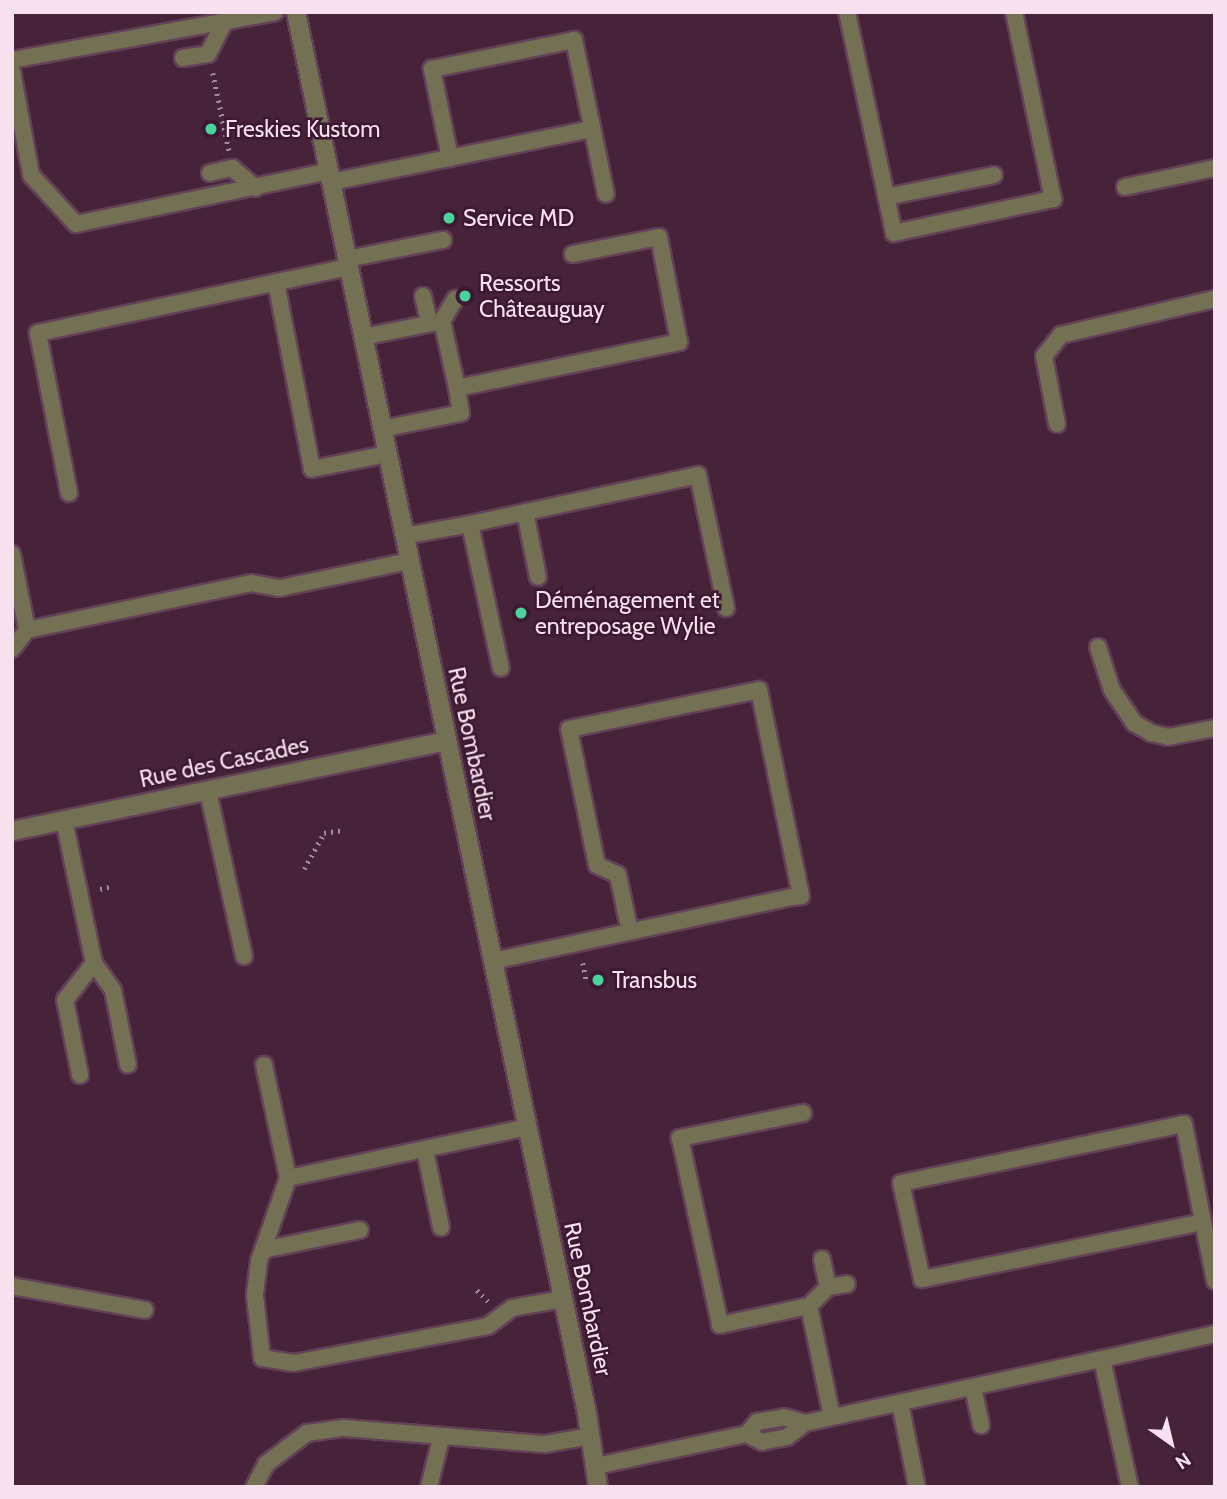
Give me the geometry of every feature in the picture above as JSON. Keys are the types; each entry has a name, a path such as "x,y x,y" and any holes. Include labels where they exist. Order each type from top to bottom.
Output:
{"street":[{"name":"Rue Bombardier","path":"296,12 563,1299 591,1436 598,1487"},
{"name":"Rue des Cascades","path":"12,831 447,741"}],"lane":[{"path":"12,60 275,12"},
{"path":"847,12 894,233 1053,199 1014,12"},
{"path":"183,58 208,54 224,23"},
{"path":"450,158 432,69 574,40 606,194"},
{"path":"12,71 30,176 76,224 256,188 450,158 592,129"},
{"path":"209,173 232,168 256,188"},
{"path":"1125,187 1215,168"},
{"path":"886,197 993,175"},
{"path":"457,388 679,342 659,237 573,254"},
{"path":"69,493 38,332 276,282 443,240"},
{"path":"276,282 312,469 387,454"},
{"path":"382,429 461,413 457,388 436,322 423,296"},
{"path":"363,337 436,322 455,299"},
{"path":"1057,424 1044,356 1061,335 1215,299"},
{"path":"404,536 698,475 726,608"},
{"path":"524,512 538,577"},
{"path":"470,524 501,668"},
{"path":"12,554 27,630"},
{"path":"12,649 27,630 251,583 280,588 409,561"},
{"path":"1098,647 1112,690 1134,723 1151,733 1168,737 1215,728"},
{"path":"492,961 630,932 801,896 759,690 569,729 597,864 618,875 630,932"},
{"path":"208,791 244,956"},
{"path":"64,820 94,963 113,990 128,1065"},
{"path":"80,1075 65,1000 94,963"},
{"path":"264,1065 288,1178 263,1250 255,1296 257,1347 262,1358 294,1363 488,1325 512,1308 563,1299"},
{"path":"803,1113 680,1138 720,1325 809,1307 828,1287 847,1284"},
{"path":"1203,1222 922,1279 901,1182 1184,1124 1215,1281"},
{"path":"288,1178 527,1127"},
{"path":"425,1150 441,1227"},
{"path":"263,1250 360,1230"},
{"path":"822,1259 828,1287"},
{"path":"12,1286 145,1310"},
{"path":"809,1307 832,1417"},
{"path":"596,1466 747,1434 762,1442 787,1437 805,1423 1215,1334"},
{"path":"1102,1359 1129,1487"},
{"path":"973,1387 981,1425"},
{"path":"900,1403 917,1487"},
{"path":"254,1487 282,1449 307,1433 344,1428 441,1438 545,1444 591,1436"},
{"path":"429,1487 441,1438"}],"path":[{"path":"212,72 221,126 229,153"},
{"path":"304,869 324,833 343,830"},
{"path":"583,960 587,983"}],"place":[{"name":"Freskies Kustom","path":"211,129"},
{"name":"Service MD","path":"449,218"},
{"name":"Ressorts Châteauguay","path":"465,296"},
{"name":"Déménagement et entreposage Wylie","path":"521,613"},
{"name":"Transbus","path":"598,980"}]}
